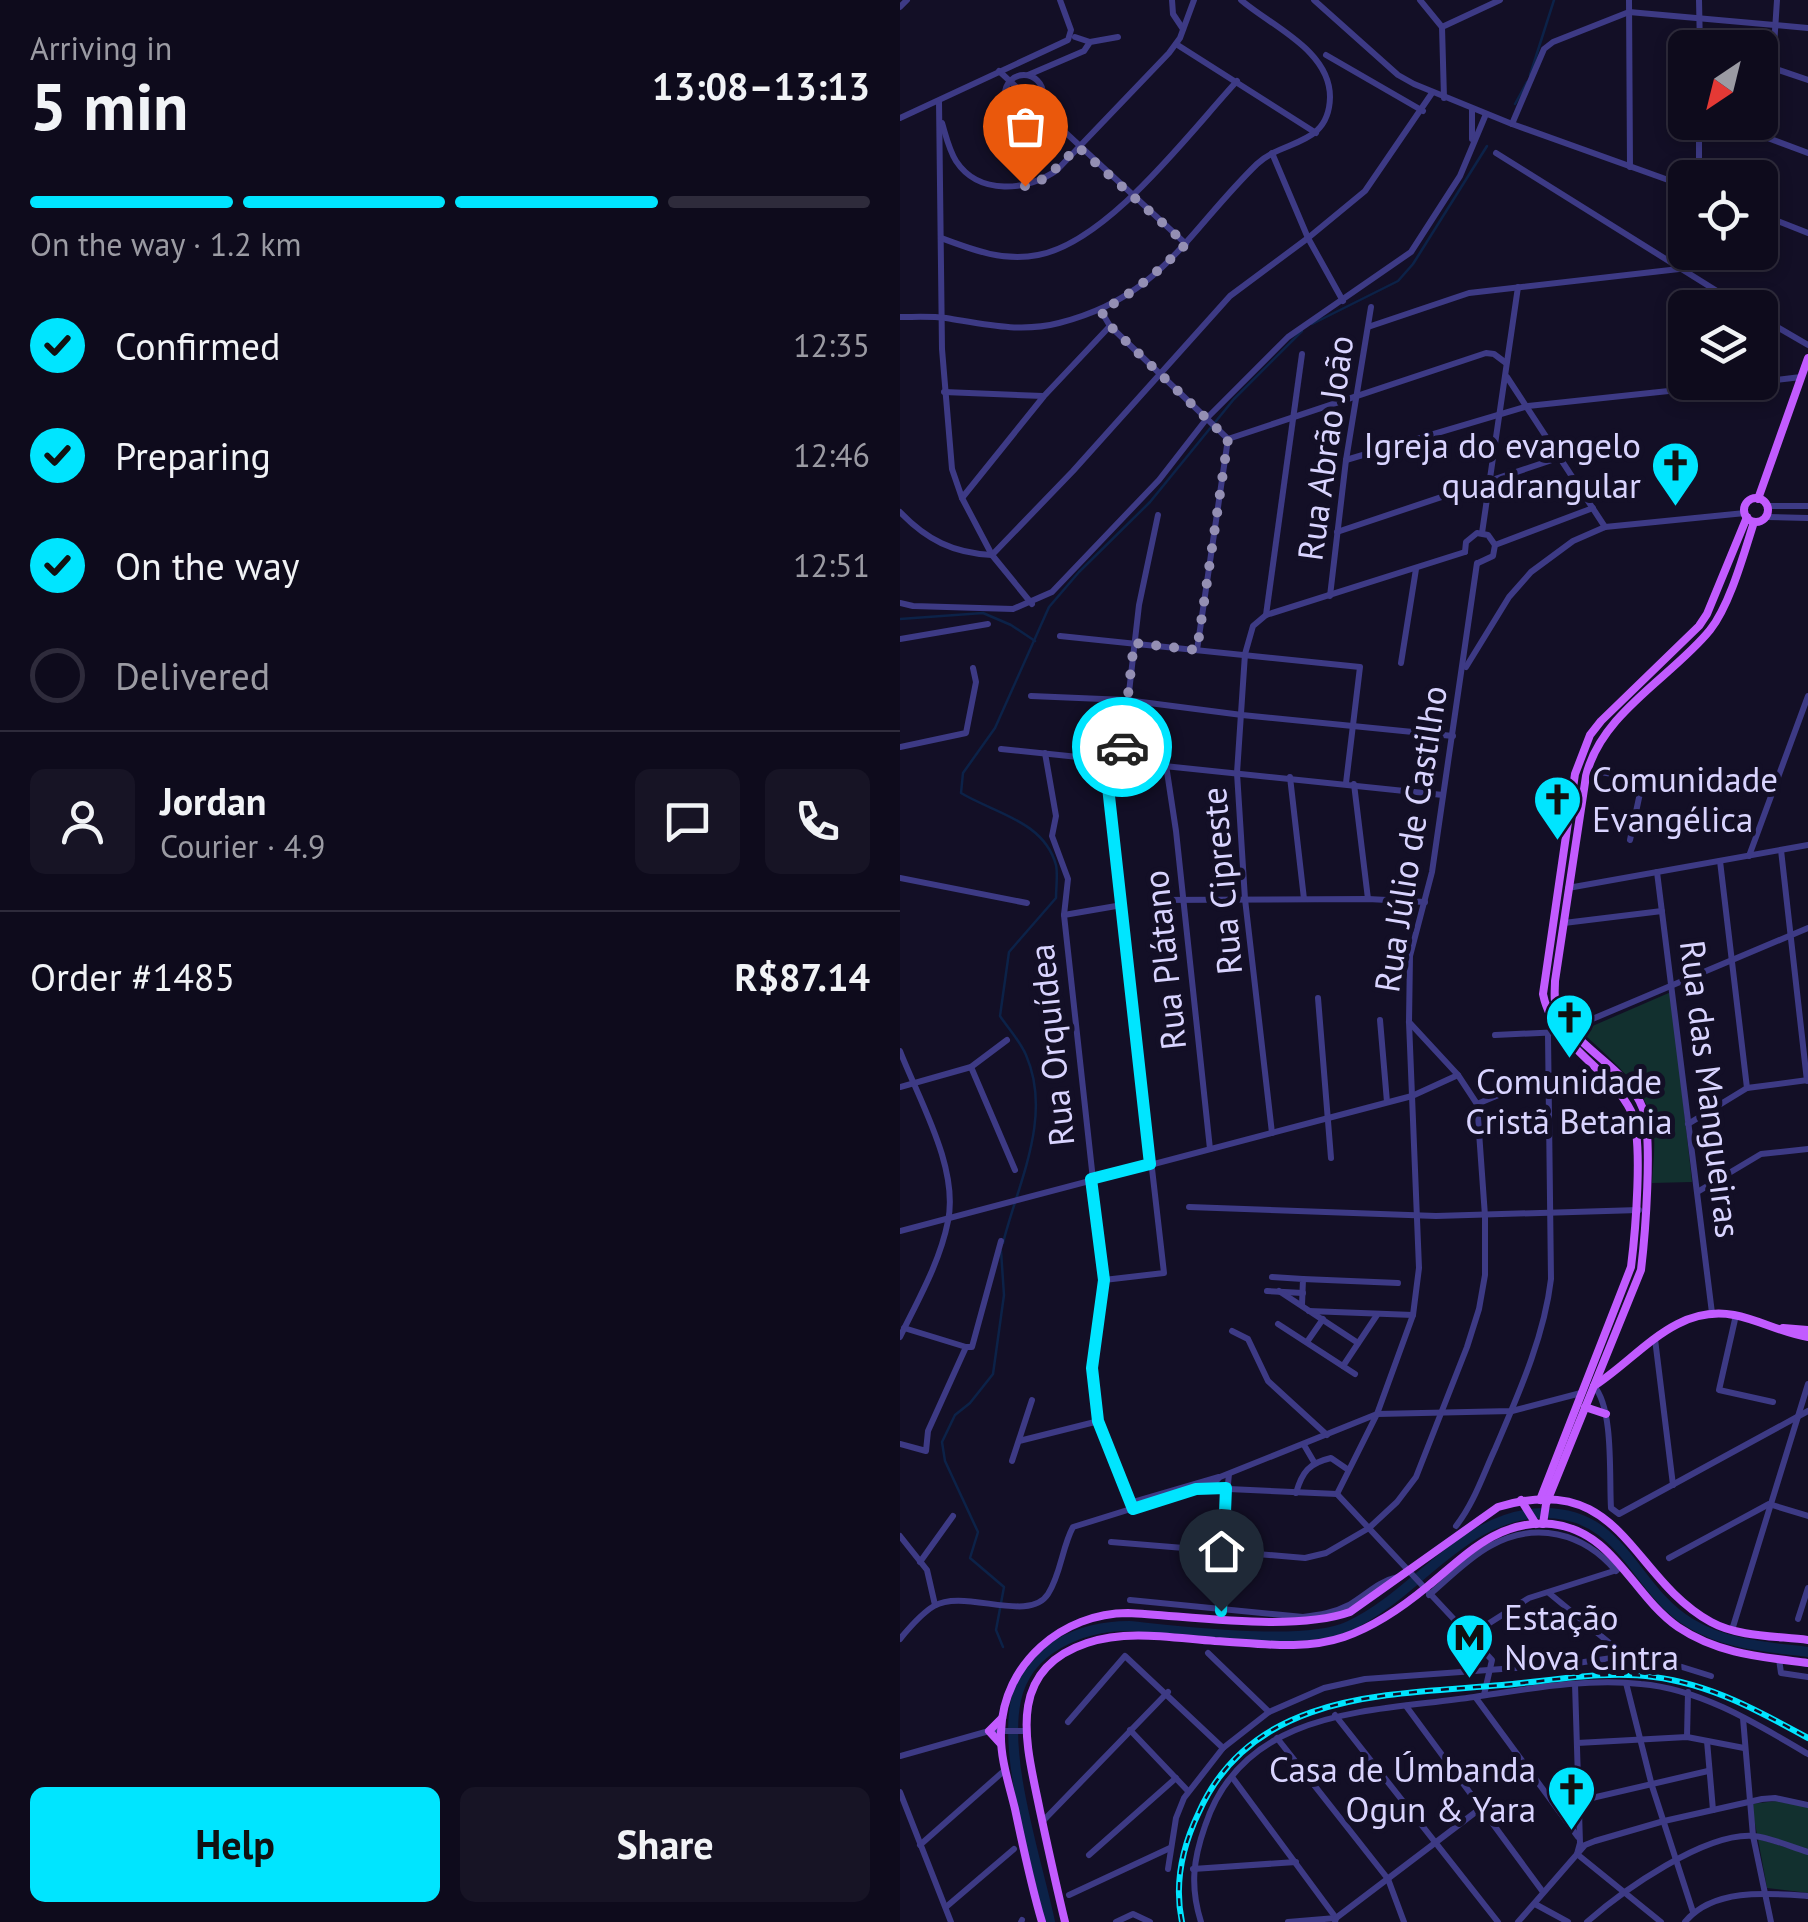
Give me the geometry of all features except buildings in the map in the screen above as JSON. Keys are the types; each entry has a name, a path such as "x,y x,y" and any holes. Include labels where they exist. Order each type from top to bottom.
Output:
{"main road":[{"path":"1758,499 1808,358"},
{"path":"1749,518 1766,517 1767,506 1758,499"},
{"path":"1539,1522 1582,1393 1631,1267 1647,1134 1644,1110 1629,1088 1558,1014 1554,994 1587,773 1611,728 1717,621 1749,518 1747,503 1758,499"},
{"path":"1545,1502 1641,1270 1637,1134 1633,1116 1622,1096 1546,1012 1542,994 1575,774 1584,748 1601,722 1707,614 1749,518"},
{"path":"1575,774 1587,773"},
{"path":"1582,1393 1676,1324 1712,1312 1808,1334"},
{"path":"1586,1407 1606,1414"},
{"path":"1042,1922 1006,1770 1002,1746 1004,1716 1021,1670 1033,1653 1058,1632 1104,1613 1330,1620 1350,1612 1408,1574 1442,1544 1492,1510 1545,1502 1582,1508 1608,1520 1671,1592 1699,1616 1732,1630 1808,1640"},
{"path":"1524,1503 1539,1522"},
{"path":"1065,1922 1022,1731 1040,1676 1054,1660 1089,1642 1128,1635 1297,1645 1322,1642 1364,1628 1442,1579 1509,1527 1539,1522 1585,1534 1660,1611 1700,1640 1730,1652 1808,1663"},
{"path":"1002,1746 988,1732 1004,1716"}],"street":[{"path":"900,7 907,0"},
{"path":"1060,0 1070,38 1078,44 1076,52"},
{"path":"1172,0 1172,14 1183,29"},
{"path":"940,118 961,167 998,185 1012,188 1035,184 1057,170 1176,44 1194,0"},
{"path":"900,317 942,317 1012,329 1054,324 1101,311 1146,282 1186,244 1259,162 1316,133 1326,117 1330,97 1327,81 1310,49 1265,22 1240,0"},
{"path":"1314,0 1398,74 1432,93 1668,180"},
{"path":"1420,0 1442,27 1444,98"},
{"path":"1442,27 1500,0"},
{"path":"1629,0 1630,167"},
{"path":"1700,0 1700,30"},
{"path":"1776,30 1777,0"},
{"path":"1512,124 1544,49 1629,12 1808,28"},
{"path":"900,118 1070,38 1090,42 1118,37"},
{"path":"1028,75 1042,86 1044,95 1036,109 1027,113 1011,108 1004,93 1008,82 1084,51 1090,42"},
{"path":"1176,44 1316,133"},
{"path":"1326,55 1423,111"},
{"path":"1778,70 1808,80"},
{"path":"999,72 1186,244"},
{"path":"941,238 1005,258 1038,256 1072,244 1132,194 1237,81"},
{"path":"900,512 917,530 940,545 967,554 992,555 1230,296 1364,191 1432,93"},
{"path":"939,101 944,392 952,469 962,498 992,555 1032,604"},
{"path":"1472,109 1472,146"},
{"path":"900,603 1013,610 1052,592 1146,494 1208,418 1288,337 1398,262 1421,240 1460,176 1486,114"},
{"path":"1774,140 1808,152"},
{"path":"1272,153 1308,238 1343,301"},
{"path":"1496,153 1668,260"},
{"path":"1778,221 1808,233"},
{"path":"1368,328 1469,293 1668,269"},
{"path":"1683,270 1715,290"},
{"path":"1482,533 1518,286"},
{"name":"Rua Abrão João","path":"1330,596 1346,460 1371,307"},
{"path":"1101,311 1110,326 1226,436"},
{"path":"962,498 1044,396 1110,326"},
{"path":"1778,328 1808,346"},
{"path":"1226,436 1486,353 1506,364"},
{"path":"1302,354 1266,615 1465,552"},
{"path":"1505,376 1605,527"},
{"path":"1778,380 1800,377"},
{"path":"1346,460 1528,406 1668,391"},
{"path":"944,392 1044,396"},
{"path":"1197,650 1226,436"},
{"path":"1338,532 1561,457"},
{"path":"1767,506 1808,506"},
{"path":"1482,533 1468,538 1465,552 1478,563 1489,560 1495,545 1594,508"},
{"path":"1121,762 1139,604 1158,515"},
{"path":"1766,517 1808,518"},
{"name":"Rua Júlio de Castilho","path":"1337,1494 1377,1414 1412,1315 1419,1268 1410,956 1425,902 1462,673 1491,622 1532,572 1573,541 1605,527 1749,518"},
{"path":"1482,533 1495,545"},
{"path":"1462,673 1478,563"},
{"path":"1401,662 1416,569"},
{"name":"Rua Cipreste","path":"1266,615 1253,626 1245,654 1238,773 1244,899 1272,1133"},
{"path":"900,639 988,624"},
{"path":"1060,636 1360,667 1350,783 1368,898"},
{"path":"900,747 966,733 976,682 973,668"},
{"path":"1031,696 1126,700 1453,736"},
{"path":"1748,856 1808,696"},
{"path":"1000,749 1443,795"},
{"name":"Rua Orquídea","path":"1045,753 1056,816 1052,836 1068,879 1064,915 1104,1280 1092,1368 1098,1421 1129,1507"},
{"path":"1104,1280 1164,1274 1105,760"},
{"name":"Rua Plátano","path":"1166,765 1210,1149"},
{"path":"1587,773 1643,779 1630,840"},
{"path":"1290,777 1304,899"},
{"path":"1557,886 1568,888 1808,845"},
{"path":"1688,1124 1746,1088 1807,1080 1781,850"},
{"path":"1720,861 1746,1088"},
{"name":"Rua das Mangueiras","path":"1657,872 1712,1312"},
{"path":"900,878 1027,903"},
{"path":"1152,900 1368,898 1425,902"},
{"path":"1064,915 1122,905"},
{"path":"1563,923 1662,911"},
{"path":"1571,1028 1808,928"},
{"path":"1318,998 1331,1158"},
{"path":"1380,1020 1387,1102"},
{"path":"1110,1542 1305,1558 1326,1553 1369,1528 1397,1502 1416,1476 1478,1309 1485,1275 1485,1216 1477,1104 1458,1075 1409,1022"},
{"path":"1495,1035 1561,1032"},
{"path":"1456,1526 1470,1505 1512,1411 1548,1306 1548,1034"},
{"path":"900,1088 971,1067 1007,1040"},
{"path":"900,1051 949,1180 949,1218 937,1258 900,1337"},
{"path":"971,1067 1015,1170"},
{"path":"900,1230 1412,1096 1458,1075"},
{"path":"1477,1104 1546,1075"},
{"path":"1699,1191 1761,1154 1808,1149"},
{"path":"1190,1206 1485,1216 1640,1210"},
{"path":"904,1328 972,1347 1001,1241"},
{"path":"1272,1277 1398,1283"},
{"path":"1303,1279 1306,1308"},
{"path":"1267,1291 1303,1293"},
{"path":"1278,1291 1358,1343"},
{"path":"1306,1308 1412,1315"},
{"path":"1307,1342 1329,1311"},
{"path":"1343,1366 1378,1314"},
{"path":"1736,1316 1719,1390 1773,1402"},
{"path":"1278,1324 1355,1374"},
{"path":"1232,1330 1248,1340 1268,1380 1327,1434"},
{"path":"1655,1338 1673,1486"},
{"path":"900,1444 926,1451 928,1431 966,1347"},
{"path":"1732,1630 1808,1384"},
{"path":"1594,1386 1602,1396 1606,1414 1611,1508 1619,1514 1808,1411"},
{"path":"900,1640 935,1605 962,1599 1028,1606 1040,1601 1048,1594 1074,1527 1224,1476 1377,1414 1512,1411 1582,1393"},
{"path":"1012,1462 1032,1400"},
{"path":"1019,1441 1098,1421"},
{"path":"1304,1445 1314,1462"},
{"path":"1296,1494 1306,1468 1314,1462 1330,1458 1347,1470"},
{"path":"1221,1611 1224,1476"},
{"path":"1129,1507 1196,1489 1224,1476"},
{"path":"1196,1489 1337,1494 1492,1660 1480,1696"},
{"path":"1670,1558 1769,1504 1808,1516"},
{"path":"920,1562 953,1516"},
{"path":"1493,1540 1543,1532 1570,1536 1593,1548 1620,1570"},
{"path":"900,1536 927,1570 935,1605"},
{"path":"1468,1636 1506,1610 1548,1592 1620,1570"},
{"path":"1130,1600 1303,1618 1329,1614 1387,1579 1408,1574"},
{"path":"1798,1619 1808,1588"},
{"path":"1548,1592 1618,1650 1622,1659"},
{"path":"1208,1653 1269,1712"},
{"path":"1068,1722 1125,1656 1168,1692 1223,1748"},
{"path":"1168,1868 1176,1818 1189,1791 1223,1748 1269,1712 1324,1688 1365,1679 1622,1659 1682,1667 1711,1676"},
{"path":"1779,1659 1781,1673 1808,1677"},
{"path":"1626,1683 1652,1786 1693,1912"},
{"path":"1201,1922 1193,1896 1193,1869 1208,1815 1219,1792 1277,1738 1335,1715 1575,1684 1626,1683 1688,1692 1808,1754"},
{"path":"1575,1684 1580,1840 1577,1854"},
{"path":"1042,1822 1168,1692"},
{"path":"1687,1737 1688,1692"},
{"path":"1480,1696 1580,1840"},
{"path":"1406,1706 1543,1892"},
{"path":"1335,1715 1498,1922"},
{"path":"1743,1718 1753,1836 1770,1922"},
{"path":"1130,1730 1189,1791"},
{"path":"900,1756 988,1732 1022,1731"},
{"path":"1577,1744 1687,1737 1744,1748"},
{"path":"1277,1738 1388,1878 1404,1922"},
{"path":"1707,1741 1713,1810"},
{"path":"920,1845 1006,1770"},
{"path":"1579,1801 1708,1771"},
{"path":"1232,1777 1336,1920"},
{"path":"1088,1855 1176,1778"},
{"path":"900,1792 952,1922"},
{"path":"1518,1922 1585,1845 1594,1841 1664,1821 1775,1798 1808,1805"},
{"path":"1288,1922 1336,1920 1481,1808"},
{"path":"1587,1922 1622,1891 1676,1860 1730,1840 1753,1836 1808,1852"},
{"path":"1069,1895 1170,1848"},
{"path":"946,1908 1014,1850"},
{"path":"1577,1854 1661,1922"},
{"path":"1193,1869 1296,1862"},
{"path":"1684,1922 1693,1912 1722,1900 1763,1892 1808,1896"},
{"path":"1535,1904 1568,1922"},
{"path":"1116,1922 1132,1914 1150,1922"}],"green space":[{"path":"1671,992 1692,1182 1652,1183 1654,1133 1650,1112 1625,1074 1581,1031"},
{"path":"1776,1801 1808,1807 1808,1849 1757,1834 1751,1804"},
{"path":"1758,1839 1808,1854 1808,1893 1767,1888"}],"waterway":[{"path":"1530,75 1554,0"},
{"path":"1515,104 1527,82"},
{"path":"1312,324 1398,281 1413,264 1487,146"},
{"path":"1003,1243 1030,1150 1036,1102 1026,1055 1000,1016 1009,952 1056,898 1057,869 1050,850 1029,828 961,793 963,773 995,728 1049,607 1150,502 1234,399 1302,331"},
{"path":"900,619 983,613 1035,641"},
{"path":"1001,1251 1004,1295 993,1374 955,1415 942,1442 945,1461 978,1532 970,1558 1004,1587 996,1630 1003,1647"},
{"path":"1050,1922 1018,1781 1013,1724 1016,1700 1032,1666 1075,1636 1129,1626 1274,1637 1329,1632 1374,1612 1464,1541 1488,1527 1514,1517 1543,1513 1570,1516 1610,1538 1654,1591 1690,1623 1747,1644 1808,1652"}],"railway":[{"path":"1182,1922 1179,1880 1184,1852 1199,1812 1223,1772 1253,1743 1289,1721 1328,1707 1415,1692 1635,1675 1714,1692 1808,1738"}],"way so far":[{"path":"1025,186 1057,170 1078,147 1186,244 1157,273 1101,311 1110,326 1228,439 1197,650 1134,643 1122,747"}],"place":[{"name":"Igreja do evangelo quadrangular","path":"1676,508"},
{"name":"Comunidade Evangélica","path":"1557,842"},
{"name":"Comunidade Cristã Betania","path":"1569,1060"},
{"name":"Estação Nova Cintra","path":"1469,1680"},
{"name":"Casa de Úmbanda Ogun & Yara","path":"1571,1832"}],"route":[{"path":"1122,747 1121,762 1105,760 1150,1164 1091,1179 1104,1280 1092,1368 1098,1421 1133,1509 1196,1489 1226,1488 1221,1611"}]}
